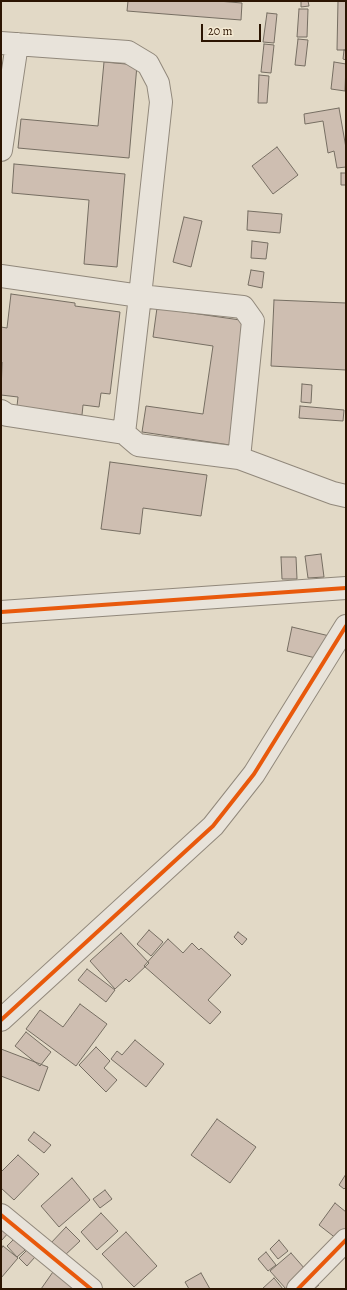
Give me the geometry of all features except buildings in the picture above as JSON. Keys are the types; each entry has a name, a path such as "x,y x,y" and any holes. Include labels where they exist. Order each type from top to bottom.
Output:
{"street":[{"path":"1,150 9,43 128,52 148,64 158,83 161,102 124,433"},
{"path":"1,276 140,296 243,307 253,321 239,458"},
{"path":"1,411 7,415 124,433 138,445 239,458 333,493 346,496"},
{"path":"1,612 346,588"},
{"path":"1,1020 213,826 254,774 346,626"},
{"path":"1,1215 91,1289"},
{"path":"298,1289 346,1240"}],"cycle path":[{"path":"1,612 346,588"},
{"path":"1,1020 213,826 254,774 346,626"},
{"path":"1,1215 91,1289"},
{"path":"298,1289 346,1240"}]}
